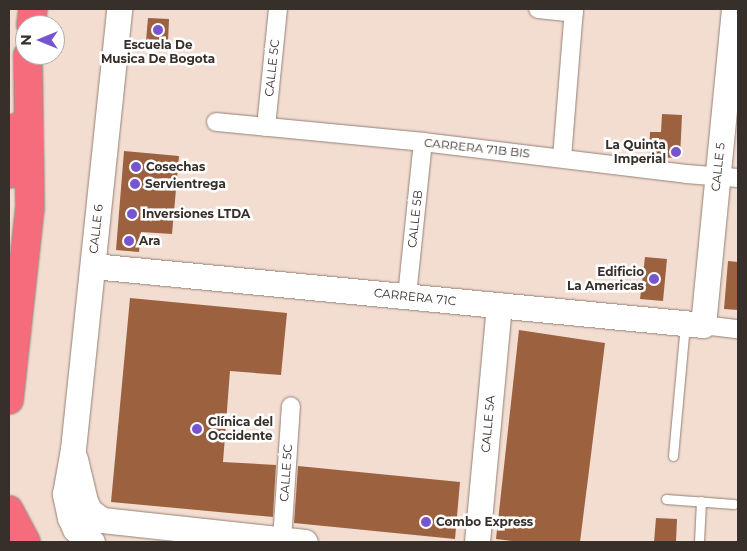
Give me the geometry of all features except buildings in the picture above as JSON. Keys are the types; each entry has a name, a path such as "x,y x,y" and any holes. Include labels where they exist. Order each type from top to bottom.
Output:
{"highway":[{"path":"9,174 26,65"},
{"path":"9,400 30,207 28,65"},
{"path":"9,510 26,542"}],"street":[{"name":"CALLE 6","path":"73,449 119,9"},
{"name":"CALLE 5C","path":"266,127 278,9"},
{"path":"538,9 574,11 562,158"},
{"name":"CALLE 5","path":"694,324 728,178 734,9"},
{"name":"CARRERA 71B BIS","path":"216,122 422,142 728,178"},
{"name":"CALLE 5B","path":"407,296 422,142"},
{"name":"CARRERA 71C","path":"93,266 738,329"},
{"name":"CALLE 5A","path":"477,542 499,305"},
{"name":"CALLE 5C","path":"290,406 293,541"},
{"path":"73,449 85,501 89,510 102,520 293,541"},
{"path":"73,449 66,483 66,507 75,529 92,542"}],"lane":[{"path":"673,456 694,324"},
{"path":"666,499 734,504"},
{"path":"698,542 701,501"}],"place":[{"name":"Escuela De Musica De Bogota","path":"158,30"},
{"name":"La Quinta Imperial","path":"676,152"},
{"name":"Cosechas","path":"136,167"},
{"name":"Servientrega","path":"135,184"},
{"name":"Inversiones LTDA","path":"132,214"},
{"name":"Ara","path":"129,241"},
{"name":"Edificio La Americas","path":"654,279"},
{"name":"Clínica del Occidente","path":"197,429"},
{"name":"Combo Express","path":"426,522"}]}
